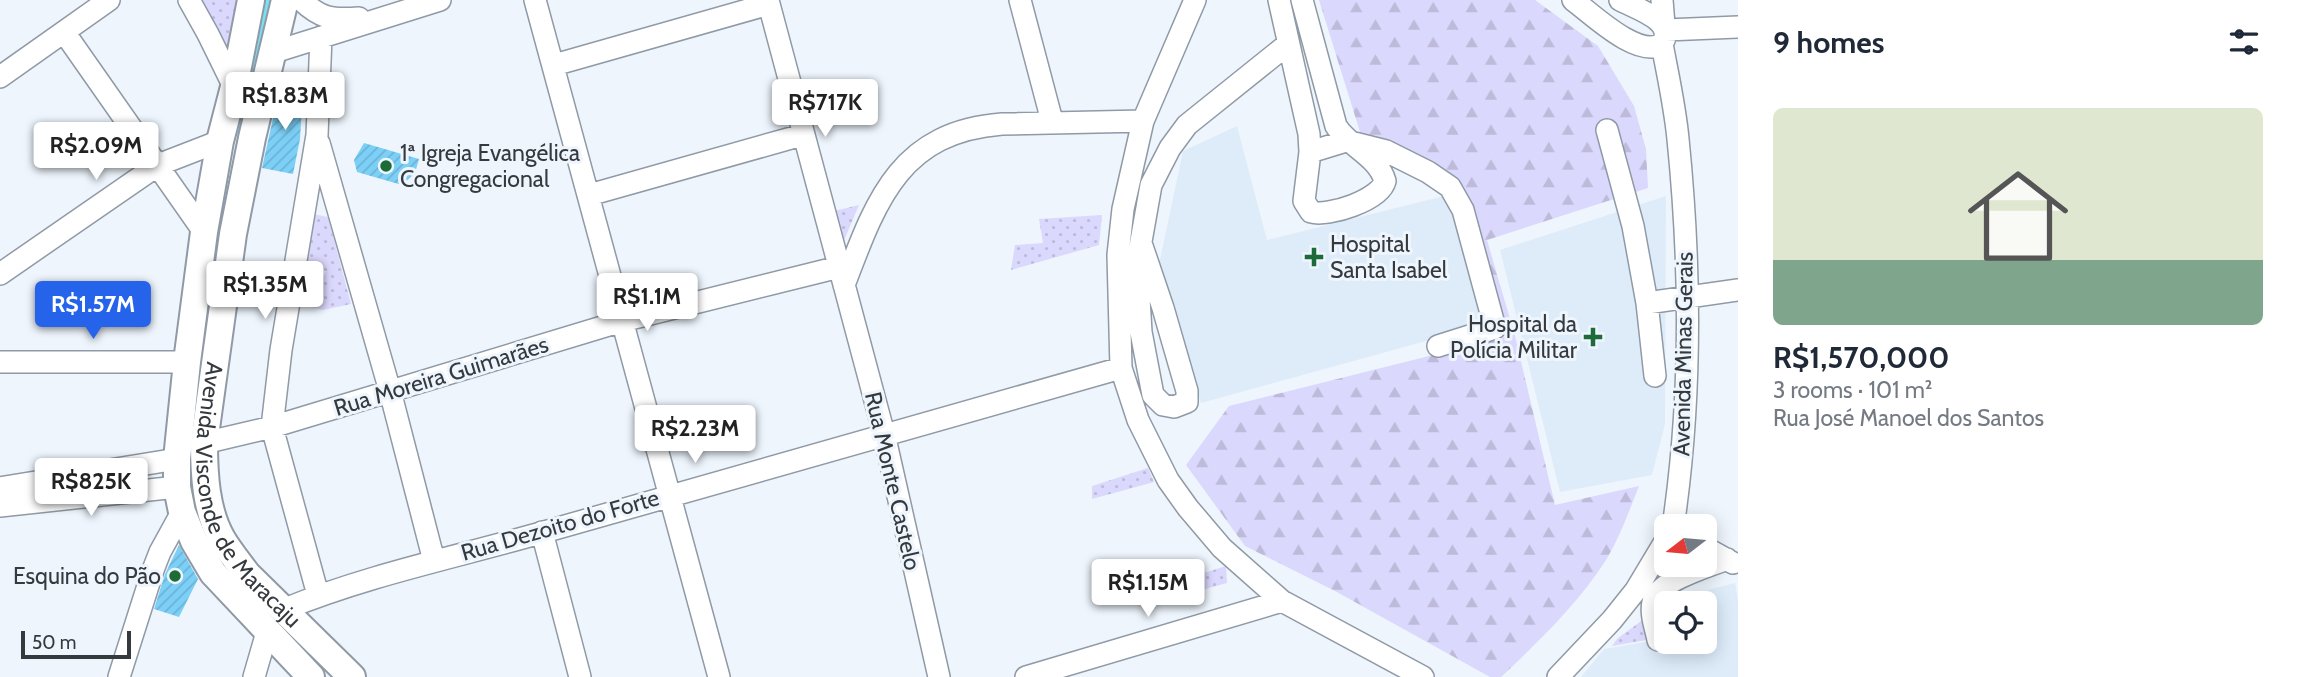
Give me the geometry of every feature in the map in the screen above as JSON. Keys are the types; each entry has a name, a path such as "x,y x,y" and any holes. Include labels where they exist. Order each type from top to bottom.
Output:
{"main road":[{"name":"Avenida Visconde de Maracaju","path":"251,0 220,141 204,232 177,459 180,500 194,541 213,573 311,677"},
{"name":"Avenida Visconde de Maracaju","path":"285,0 243,182 204,443 204,474 210,507 222,539 247,574 352,677"},
{"path":"192,329 219,336"}],"street":[{"path":"0,77 108,0"},
{"path":"189,0 234,87"},
{"path":"301,0 323,17 382,17"},
{"path":"274,52 440,0"},
{"path":"535,0 719,677"},
{"path":"1020,0 1052,121"},
{"path":"1195,0 1143,121 1123,209 1118,255 1121,368 1138,420 1168,480 1222,548 1282,601 1423,677"},
{"path":"1279,0 1303,105 1310,152 1304,188 1305,204 1315,213 1335,211 1352,206 1374,193 1384,183 1383,176 1371,160 1346,141 1333,116 1302,0"},
{"path":"1573,0 1619,35 1658,30 1738,27"},
{"path":"1620,0 1658,30"},
{"path":"554,65 770,2"},
{"name":"Rua Monte Castelo","path":"770,2 802,135 884,434 939,677"},
{"name":"Avenida Minas Gerais","path":"1658,30 1678,139 1688,296 1686,408 1682,469 1675,514"},
{"path":"64,32 204,232"},
{"path":"317,596 272,427 281,350 317,135 321,37"},
{"path":"1142,246 1177,351 1187,391 1187,402 1174,407 1163,405 1153,395 1141,332 1137,264 1150,185 1170,148 1187,125 1288,44"},
{"path":"842,276 890,182 931,144 947,135 981,125 1052,121 1143,121"},
{"path":"1607,130 1631,216 1647,303 1655,376"},
{"path":"317,135 390,391 434,561"},
{"path":"589,195 802,135"},
{"path":"0,274 158,165 220,141"},
{"path":"1310,152 1346,141 1386,151 1428,172 1450,187 1463,210 1495,328 1438,346"},
{"path":"307,201 339,208"},
{"name":"Rua Moreira Guimarães","path":"204,443 272,427 622,321 842,276"},
{"path":"1647,303 1738,290"},
{"path":"0,362 187,362"},
{"name":"Rua Dezoito do Forte","path":"285,609 317,596 434,561 542,533 1121,368"},
{"path":"0,488 177,459"},
{"path":"0,506 180,500 153,570 119,677"},
{"path":"542,533 580,677"},
{"path":"1558,677 1612,620 1636,590 1654,560"},
{"path":"1659,591 1673,581 1732,563"},
{"path":"1026,677 1282,601"},
{"path":"254,677 267,632"}],"shaded area":[{"name":"Hospital Santa Isabel","path":"1237,126 1267,240 1448,195 1488,324 1201,403 1157,274 1183,151"},
{"name":"Hospital da Polícia Militar","path":"1666,196 1665,424 1652,475 1560,492 1500,250"},
{"path":"1735,583 1738,599 1738,677 1581,677 1604,649 1654,641 1654,654 1717,654 1717,591 1704,591"}],"green space":[{"path":"201,0 243,0 228,69 220,35"},
{"path":"1319,0 1535,0 1598,46 1634,106 1646,149 1648,188 1487,240 1515,336 1555,505 1639,486 1616,542 1595,576 1557,622 1501,677 1490,677 1335,591 1245,546 1186,465 1229,406 1505,337 1470,203 1439,168 1360,132"},
{"path":"859,205 840,250 830,212"},
{"path":"313,214 328,217 351,304 323,310 311,307 326,271 303,263"},
{"path":"1102,215 1099,245 1011,270 1015,245 1043,243 1039,219"},
{"path":"1148,468 1154,482 1092,499 1092,486"},
{"path":"1226,566 1227,583 1151,604 1147,591"},
{"path":"1644,619 1646,640 1612,646 1618,638"}],"building":[{"path":"280,87 303,89 300,139 293,174 262,168"},
{"name":"1ª Igreja Evangélica Congregacional","path":"364,143 419,159 415,173 402,185 357,172 354,160"},
{"path":"179,545 198,579 179,617 154,609 165,574"}],"waterway":[{"path":"242,128 268,0"},
{"path":"209,306 217,263"},
{"path":"192,432 203,351"},
{"path":"187,482 204,530"}],"place":[{"name":"1ª Igreja Evangélica Congregacional","path":"386,166"},
{"name":"Hospital Santa Isabel","path":"1314,257"},
{"name":"Hospital da Polícia Militar","path":"1593,337"},
{"name":"Esquina do Pão","path":"175,576"}]}
